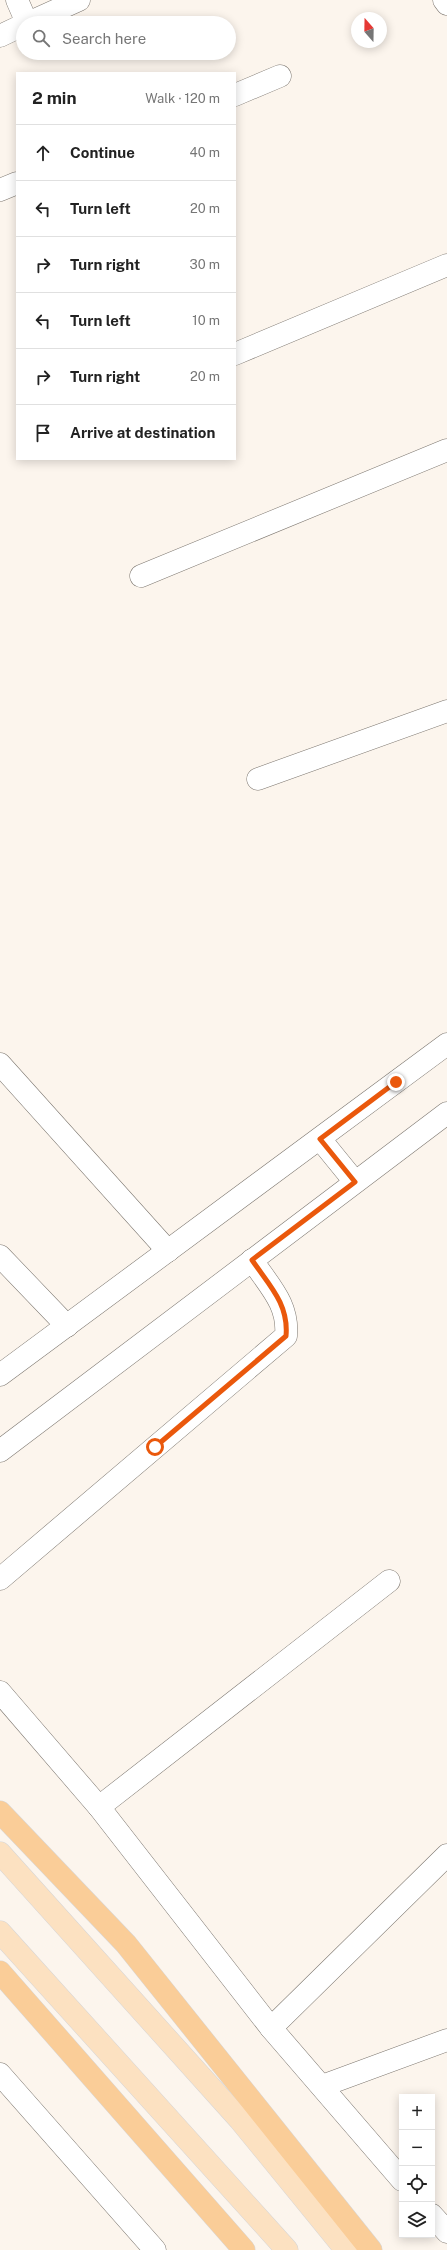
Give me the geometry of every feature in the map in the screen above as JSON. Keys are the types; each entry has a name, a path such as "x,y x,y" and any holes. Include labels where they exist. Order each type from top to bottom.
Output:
{"highway":[{"path":"0,1812 126,1944 371,2250"},
{"path":"0,1972 244,2250"}],"main road":[{"path":"0,1854 240,2120 346,2250"},
{"path":"0,1932 287,2250"}],"street":[{"path":"17,0 25,16"},
{"path":"44,16 79,0"},
{"path":"444,0 447,4"},
{"path":"0,36 16,28"},
{"path":"236,95 280,76"},
{"path":"0,190 16,183"},
{"path":"236,354 447,265"},
{"path":"141,576 447,450"},
{"path":"258,779 447,711"},
{"path":"0,1375 447,1044"},
{"path":"0,1064 168,1251"},
{"path":"0,1451 447,1113"},
{"path":"320,1139 355,1182"},
{"path":"0,1256 67,1326"},
{"path":"0,1579 286,1336 288,1321 284,1307 252,1260"},
{"path":"99,1807 389,1581"},
{"path":"0,1692 99,1807 271,2028 399,2176"},
{"path":"271,2028 447,1855"},
{"path":"322,2086 447,2040"},
{"path":"0,2074 155,2250"},
{"path":"435,2218 447,2232"}],"route":[{"path":"155,1447 286,1336 288,1321 284,1307 252,1260 355,1182 320,1139 396,1082"}]}
